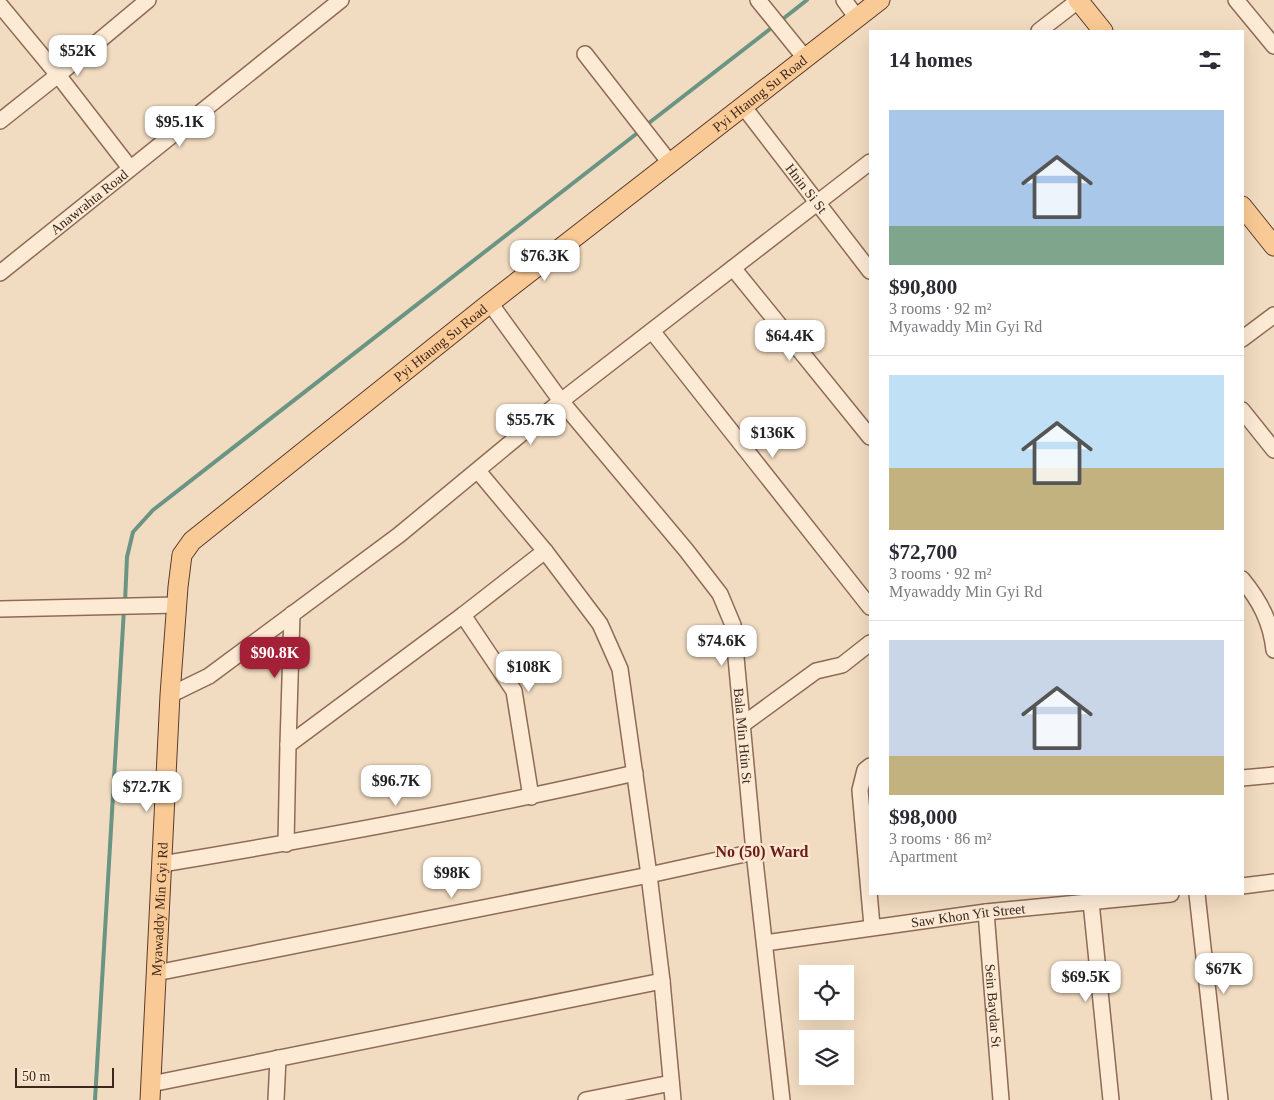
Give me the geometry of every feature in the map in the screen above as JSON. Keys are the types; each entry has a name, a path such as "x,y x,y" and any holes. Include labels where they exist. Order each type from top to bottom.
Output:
{"main road":[{"name":"Pyi Htaung Su Road","path":"192,541 490,303 880,0"},
{"path":"1079,0 1102,30"},
{"path":"1244,208 1274,246"},
{"name":"Myawaddy Min Gyi Rd","path":"151,1092 170,695 182,555 192,541"}],"street":[{"path":"0,120 58,75 148,0"},
{"name":"Anawrahta Road","path":"0,273 341,0"},
{"path":"758,0 805,58"},
{"path":"844,0 857,18"},
{"path":"1040,30 1079,0"},
{"path":"1238,1 1274,46"},
{"path":"0,5 58,75 130,168"},
{"path":"585,54 670,163"},
{"name":"Hnin Si St","path":"743,106 869,270"},
{"path":"170,695 209,676 399,535 561,401 869,163"},
{"path":"733,268 869,436"},
{"name":"Bala Min Htin St","path":"490,303 561,401 686,550 720,594 733,625 754,852 782,1100"},
{"path":"1244,338 1274,315"},
{"path":"652,331 869,606"},
{"path":"1244,412 1274,450"},
{"path":"478,471 545,551 600,624 620,669 649,875 662,981 673,1100"},
{"path":"288,745 463,616 545,551"},
{"path":"1244,582 1264,611 1272,632 1274,650"},
{"path":"0,609 177,605"},
{"path":"286,844 292,614"},
{"path":"463,616 514,691 531,797"},
{"path":"742,724 816,671 842,665 869,644"},
{"path":"869,767 864,770 860,790 866,816 869,871"},
{"path":"162,864 286,844 531,797 635,773"},
{"path":"1244,778 1274,775"},
{"path":"156,973 649,875 754,852"},
{"path":"1244,886 1274,882"},
{"path":"870,895 872,926"},
{"name":"Saw Khon Yit Street","path":"765,943 872,926 986,912 1161,895"},
{"path":"1197,895 1220,1100"},
{"path":"1091,902 1111,1100"},
{"name":"Sein Baydar St","path":"986,912 1001,1100"},
{"path":"151,1092 278,1058 662,981"},
{"path":"276,1100 278,1058"},
{"path":"586,1100 671,1083"}],"waterway":[{"path":"779,22 807,0"},
{"path":"645,126 774,26"},
{"path":"125,602 127,557 133,532 153,510 640,131"},
{"path":"95,1100 124,609"}],"district":[{"name":"No (50) Ward","path":"762,851"}]}
